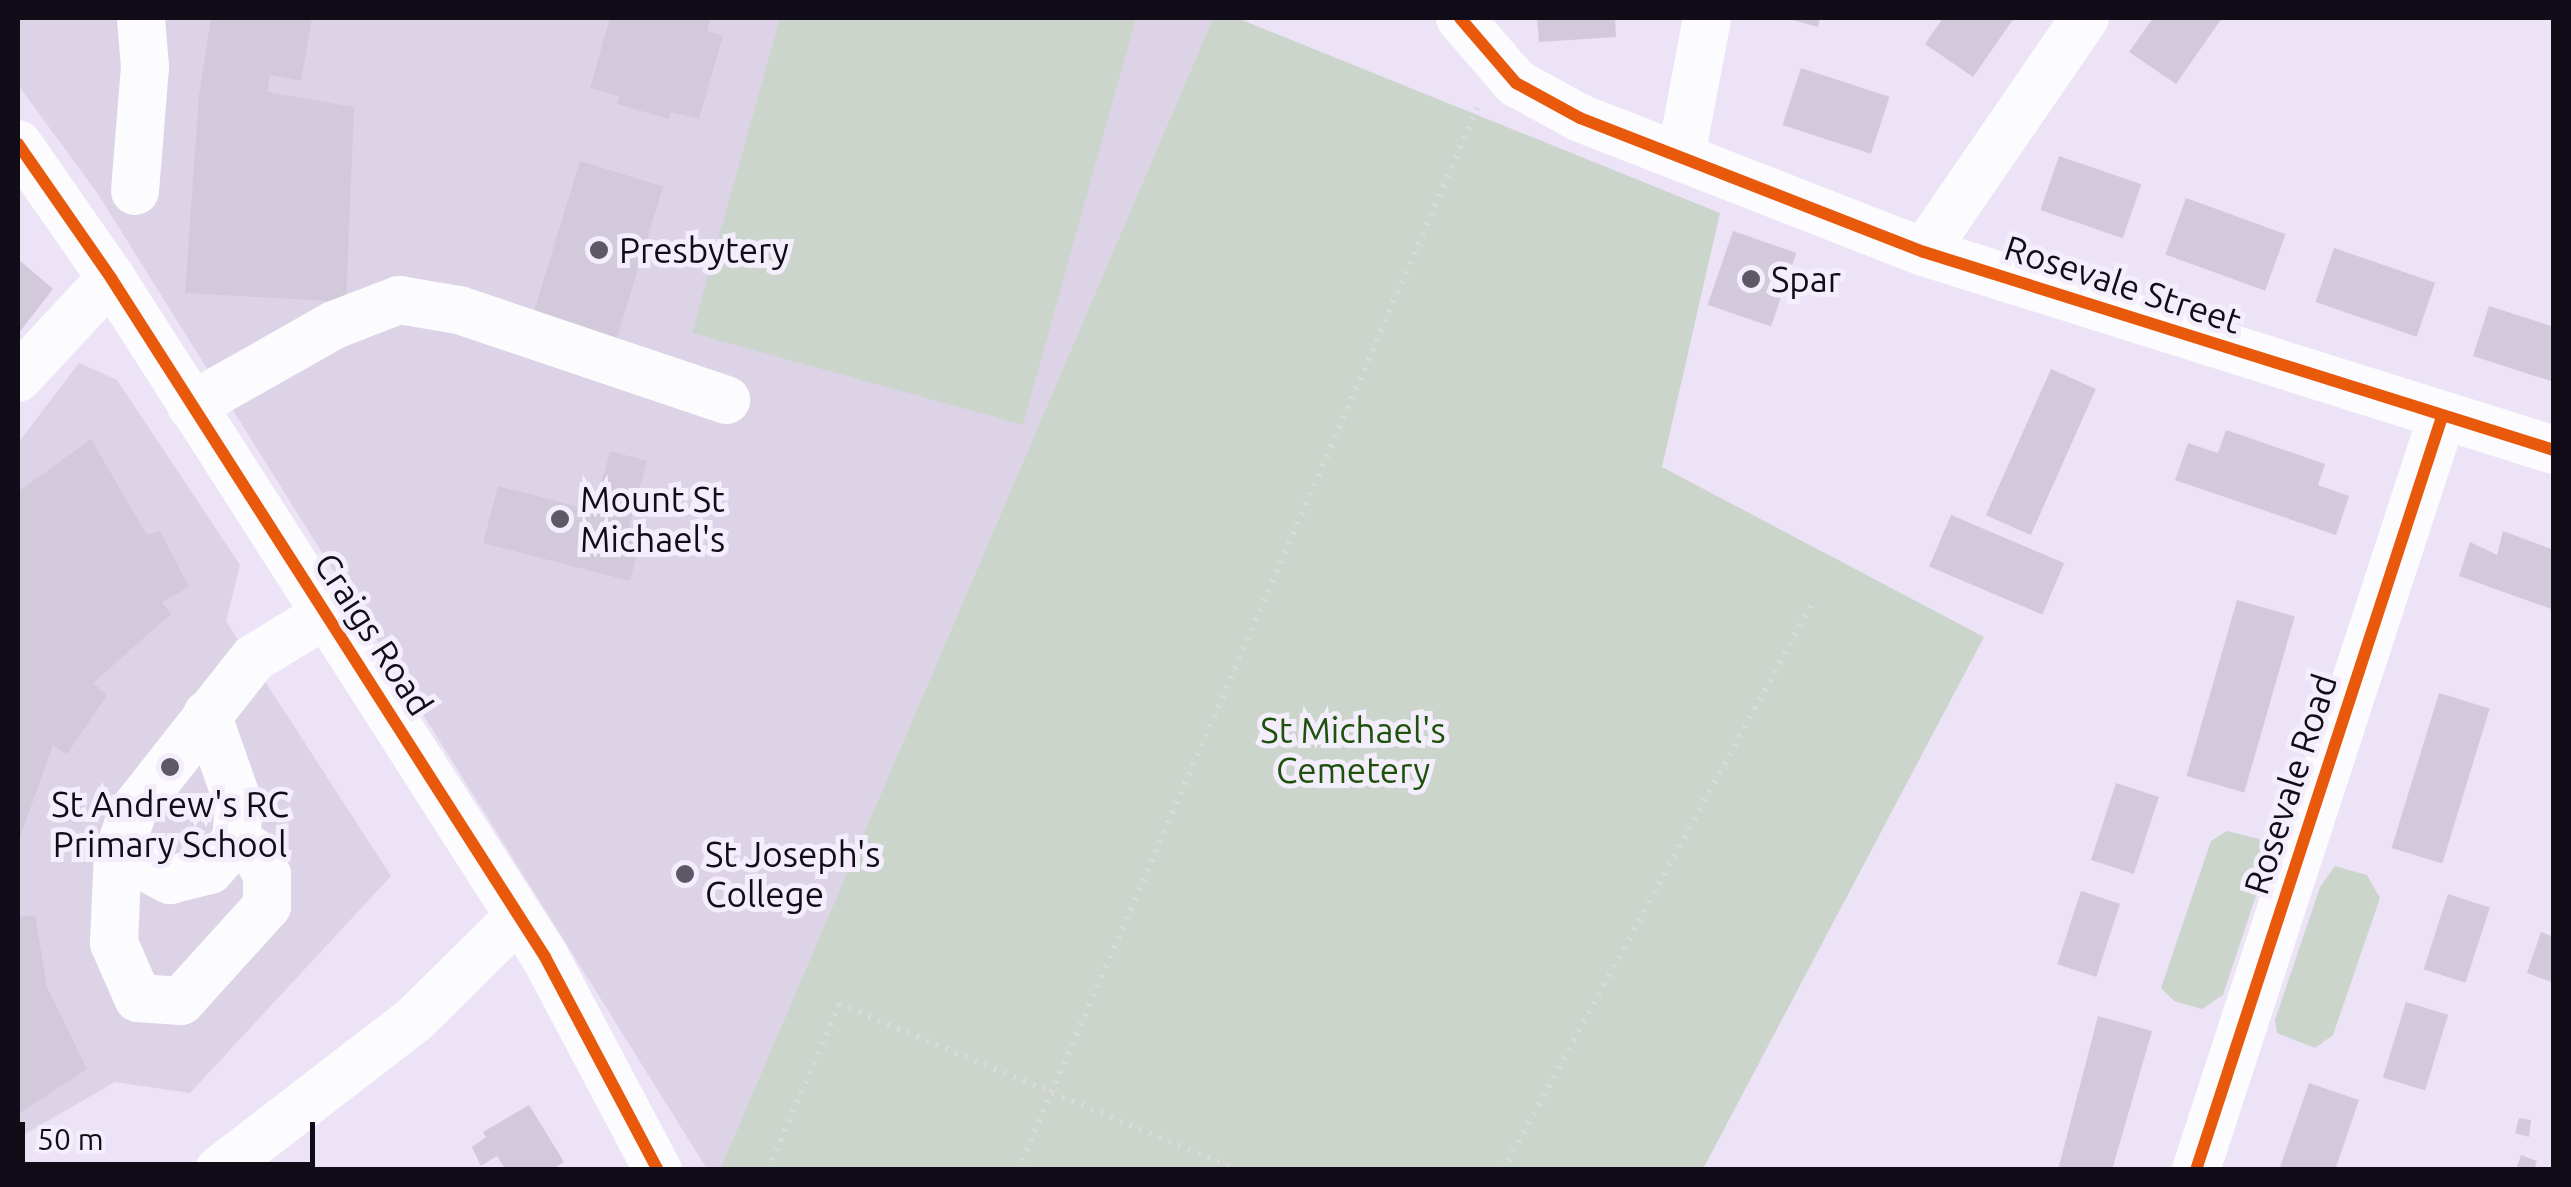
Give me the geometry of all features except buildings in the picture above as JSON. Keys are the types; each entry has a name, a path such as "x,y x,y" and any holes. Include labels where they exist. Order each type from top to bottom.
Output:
{"street":[{"path":"135,191 145,67 141,18"},
{"name":"Rosevale Street","path":"1460,18 1516,83 1580,118 1924,252 2554,450"},
{"path":"1680,156 1706,18"},
{"path":"1924,252 2085,18"},
{"name":"Craigs Road","path":"18,144 111,278 518,917 658,1170"},
{"path":"18,378 111,278"},
{"path":"191,406 334,325 400,300 459,310 726,400"},
{"name":"Rosevale Road","path":"2196,1170 2442,417"},
{"path":"236,840 255,853 267,876 267,906 181,1001 138,998 114,942 118,853 133,811 254,658 326,614"},
{"path":"118,853 170,880 210,870 236,840 239,805 207,714"},
{"path":"219,1170 416,1019 518,917"}],"path":[{"path":"1018,1170 1496,64"},
{"path":"1503,1170 1813,602"},
{"path":"768,1170 839,1004 1238,1170"}],"shaded area":[{"name":"St Joseph's College","path":"18,18 1213,18 720,1169 707,1169 98,194 18,85"},
{"name":"St Andrew's RC Primary School","path":"79,363 117,380 240,565 226,621 391,876 190,1093 115,1082 18,1138 18,443"}],"green space":[{"path":"780,18 1136,18 1023,425 692,333"},
{"name":"St Michael's Cemetery","path":"1213,18 1237,18 1720,213 1662,467 1984,637 1703,1169 720,1169"},
{"path":"2227,831 2259,839 2268,859 2223,995 2202,1009 2174,1001 2161,988 2211,841"},
{"path":"2335,866 2367,875 2380,898 2333,1035 2315,1048 2277,1033 2275,1020 2320,887"}],"cycle path":[{"path":"1460,18 1516,83 1580,118 1924,252 2554,450"},
{"path":"18,144 111,278 545,957 658,1170"},
{"path":"2196,1170 2442,417"}],"place":[{"name":"Presbytery","path":"599,250"},
{"name":"Spar","path":"1751,279"},
{"name":"Mount St Michael's","path":"560,519"},
{"name":"St Andrew's RC Primary School","path":"170,767"},
{"name":"St Joseph's College","path":"685,874"}]}
